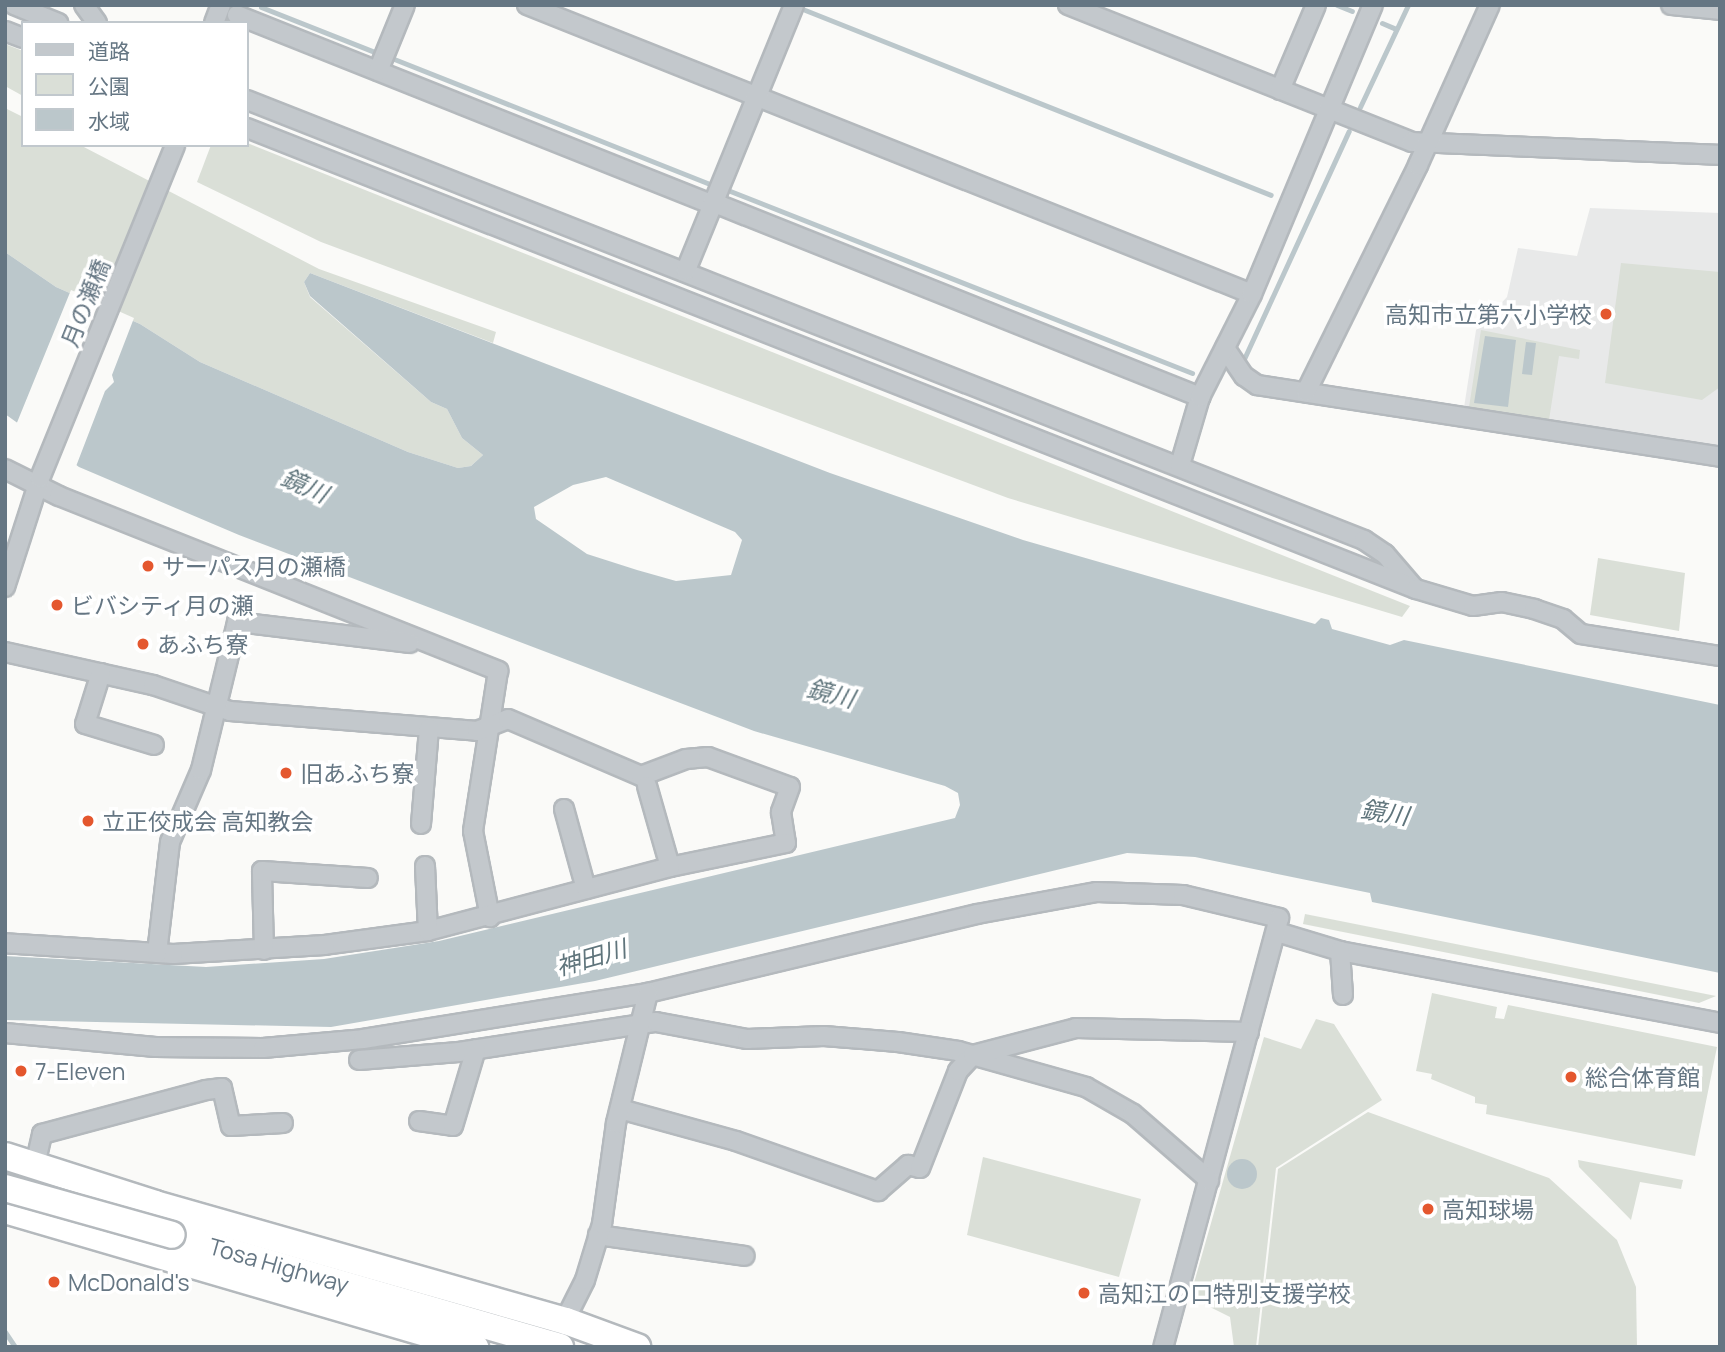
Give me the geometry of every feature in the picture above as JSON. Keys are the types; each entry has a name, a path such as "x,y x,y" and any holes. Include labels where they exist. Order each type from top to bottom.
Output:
{"highway":[{"path":"5,1156 557,1339 637,1347"},
{"name":"Tosa Highway","path":"5,1188 593,1347"},
{"path":"5,1210 444,1343 475,1347"}],"street":[{"path":"14,5 53,21"},
{"path":"84,5 96,21"},
{"path":"378,71 405,5"},
{"path":"527,5 1252,293"},
{"path":"685,270 794,5"},
{"path":"1068,5 1327,109 1426,145 1720,155"},
{"path":"1280,90 1316,5"},
{"path":"1180,465 1200,397 1252,293 1327,109 1373,5"},
{"path":"1306,392 1426,145 1490,5"},
{"path":"1671,5 1720,10"},
{"path":"237,14 1200,397"},
{"path":"248,100 685,270 1364,540 1385,554 1416,589"},
{"path":"248,128 1416,589 1473,606 1502,602 1534,609 1563,619 1581,634 1720,656"},
{"name":"月の瀬橋","path":"5,587 39,483 174,147"},
{"path":"1225,348 1251,382 1720,457"},
{"path":"5,469 498,671 473,831 490,916"},
{"path":"157,953 170,842 201,770 219,709 237,622 431,645"},
{"path":"5,652 153,685 219,709 477,731 508,719 640,776 686,759 708,757 790,787 781,812 786,843 670,867 428,931 264,950 157,953 5,943"},
{"path":"101,673 85,724 154,745"},
{"path":"421,824 429,728"},
{"path":"647,786 670,867"},
{"path":"564,809 586,889"},
{"path":"425,866 428,931"},
{"path":"264,950 262,871 368,878"},
{"path":"5,1033 155,1047 263,1048 377,1037 648,993 977,914 1097,892 1124,890 1195,898 1279,918 1163,1347"},
{"path":"1277,932 1340,951 1720,1023"},
{"path":"1340,951 1343,995"},
{"path":"557,1339 598,1235 620,1108 648,993"},
{"path":"359,1060 476,1049 656,1023 761,1040 861,1039 973,1055 1086,1087 1133,1114 1209,1180"},
{"path":"620,1108 736,1141 878,1191 908,1165 920,1168 958,1070 973,1055 1076,1028 1249,1032"},
{"path":"419,1121 453,1126 476,1049"},
{"path":"34,1165 42,1134 51,1130 222,1087 231,1126 284,1123"},
{"path":"140,1251 155,1204"},
{"path":"598,1235 715,1243 745,1256"}],"shaded area":[{"name":"高知市立第六小学校","path":"1590,208 1720,213 1720,448 1463,414 1476,330 1507,297 1518,248 1577,256"}],"green space":[{"path":"5,44 21,50 21,95 5,86"},
{"path":"5,108 21,116 21,147 84,147 319,269 496,332 493,343 310,273 304,282 310,297 431,402 447,409 462,438 483,455 471,466 458,468 408,452 200,362 140,324 56,287 5,252"},
{"path":"248,143 1410,606 1402,617 1008,498 321,242 197,182 210,147 248,147"},
{"path":"1621,263 1720,272 1720,387 1702,400 1605,383"},
{"path":"1481,330 1580,350 1579,359 1559,356 1549,420 1469,407"},
{"path":"1598,558 1685,573 1679,631 1590,615"},
{"path":"1305,914 1716,996 1699,1003 1303,924"},
{"name":"総合体育館","path":"1432,993 1497,1007 1495,1018 1504,1019 1508,1005 1717,1047 1695,1156 1486,1114 1487,1105 1475,1103 1475,1097 1431,1079 1432,1074 1416,1071"},
{"path":"1316,1019 1334,1024 1382,1100 1276,1168 1256,1347 1234,1347 1230,1317 1190,1297 1264,1037 1301,1049"},
{"name":"高知球場","path":"1368,1112 1549,1178 1617,1240 1636,1287 1637,1347 1258,1347 1278,1169"},
{"path":"983,1157 1141,1199 1119,1277 967,1235"},
{"path":"1578,1160 1683,1180 1681,1189 1640,1182 1631,1220 1579,1167"}],"water":[{"path":"5,252 56,287 140,324 200,362 408,452 458,468 471,466 483,455 462,438 447,409 431,402 310,296 304,282 310,273 830,473 1023,540 1315,624 1321,618 1329,620 1332,629 1390,645 1404,640 1720,705 1720,973 1372,902 1370,893 1195,857 1127,853 595,981 331,1027 5,1020 5,956 206,967 324,959 439,941 955,818 960,805 958,793 945,786 754,731 239,535 79,467 5,414","holes":["606,477 735,532 742,540 731,575 676,581 587,554 536,519 534,507 573,485"]},
{"path":"1485,336 1516,340 1508,407 1474,403"},
{"path":"1526,342 1536,343 1532,375 1522,374"},
{"path":"1242,1159 1252,1164 1257,1174 1252,1184 1242,1189 1232,1184 1227,1174 1232,1164"}],"pier":[{"path":"71,290 134,318 112,375 114,382 105,391 75,469 16,425"}],"waterway":[{"path":"1337,5 1352,11"},
{"path":"1360,107 1408,5"},
{"path":"261,7 380,54"},
{"path":"805,10 1271,195"},
{"path":"1382,23 1396,29"},
{"path":"389,57 712,185"},
{"path":"1243,361 1349,131"},
{"path":"725,189 1192,373"},
{"path":"5,1332 15,1347"}],"place":[{"name":"高知市立第六小学校","path":"1606,314"},
{"name":"サーパス月の瀬橋","path":"148,566"},
{"name":"ビバシティ月の瀬","path":"57,605"},
{"name":"あふち寮","path":"143,644"},
{"name":"旧あふち寮","path":"286,773"},
{"name":"立正佼成会 高知教会","path":"88,821"},
{"name":"7-Eleven","path":"21,1071"},
{"name":"総合体育館","path":"1571,1077"},
{"name":"高知球場","path":"1428,1209"},
{"name":"McDonald's","path":"54,1282"},
{"name":"高知江の口特別支援学校","path":"1084,1293"}],"water label":[{"name":"鏡川","path":"305,485"},
{"name":"鏡川","path":"831,693"},
{"name":"鏡川","path":"1385,812"},
{"name":"神田川","path":"591,957"}]}
